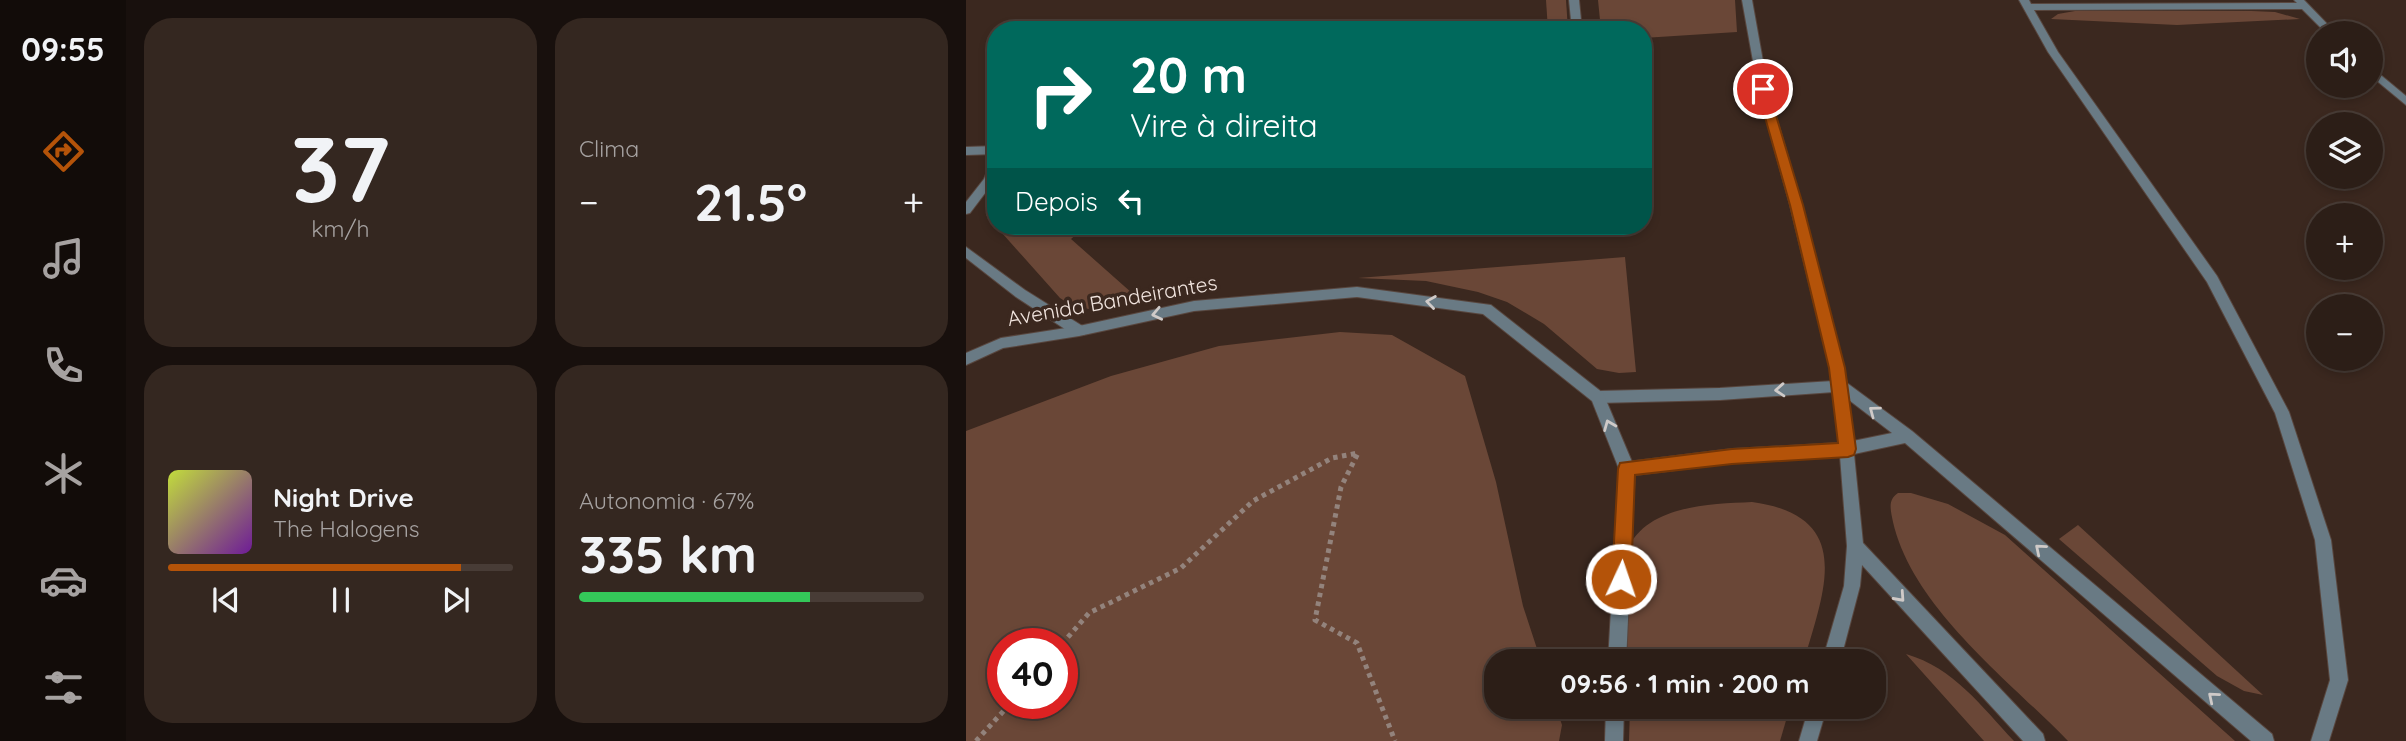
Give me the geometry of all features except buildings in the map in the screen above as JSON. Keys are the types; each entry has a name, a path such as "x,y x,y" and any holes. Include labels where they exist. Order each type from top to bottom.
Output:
{"street":[{"path":"1574,0 1576,21"},
{"path":"1747,0 1763,89 1796,205 1840,386 1855,546 1852,586 1834,649"},
{"path":"2319,21 2301,3 2025,3 2053,52 2212,279 2282,412 2323,540 2339,680 2320,741"},
{"path":"2383,81 2406,102"},
{"path":"966,150 987,150"},
{"path":"966,210 987,183"},
{"path":"966,251 993,276 1079,331"},
{"name":"Avenida Bandeirantes","path":"966,359 1001,343 1079,331 1194,306 1357,292 1486,309 1598,397"},
{"path":"1619,649 1626,469 1598,397 1720,394 1840,386 1908,436 2265,741"},
{"path":"1626,469 1732,456 1848,449 1908,436"},
{"path":"1855,546 2036,741"},
{"path":"1614,741 1615,719"},
{"path":"1808,741 1814,719"}],"path":[{"path":"1076,628 1089,613 1181,568 1253,501 1332,458 1358,453 1341,487 1315,620 1357,643 1395,741"},
{"path":"976,741 996,719"}],"shaded area":[{"path":"1546,0 1566,0 1567,21 1547,21"},
{"path":"1598,0 1735,0 1737,32 1652,37 1652,21 1600,21"},
{"path":"2075,11 2252,11 2275,12 2300,19 2177,25 2051,19 2058,14"},
{"path":"1004,235 1076,235 1071,239 1141,301 1110,308 1090,309 1070,304 1060,298"},
{"path":"1625,257 1636,372 1619,373 1597,369 1544,324 1507,302 1478,292 1426,281 1358,278"},
{"path":"1340,332 1392,335 1465,376 1496,482 1523,606 1537,649 1484,649 1484,719 1560,719 1562,725 1559,741 966,741 966,431 1111,376 1219,346"},
{"path":"1898,493 1911,493 1948,504 2005,535 2235,741 2068,741 1966,640 1941,613 1920,584 1904,554 1893,522 1891,502"},
{"path":"1752,502 1785,510 1807,523 1819,540 1824,560 1824,584 1807,649 1627,649 1629,546 1639,532 1652,522 1683,509"},
{"path":"2078,525 2263,695 2244,691 2217,676 2059,539"},
{"path":"1906,654 1923,660 1953,678 2014,741 1984,741"},
{"path":"1630,719 1786,719 1780,741 1629,741"}],"route":[{"path":"1621,579 1626,469 1732,456 1848,449 1837,368 1796,205 1763,89"}]}
